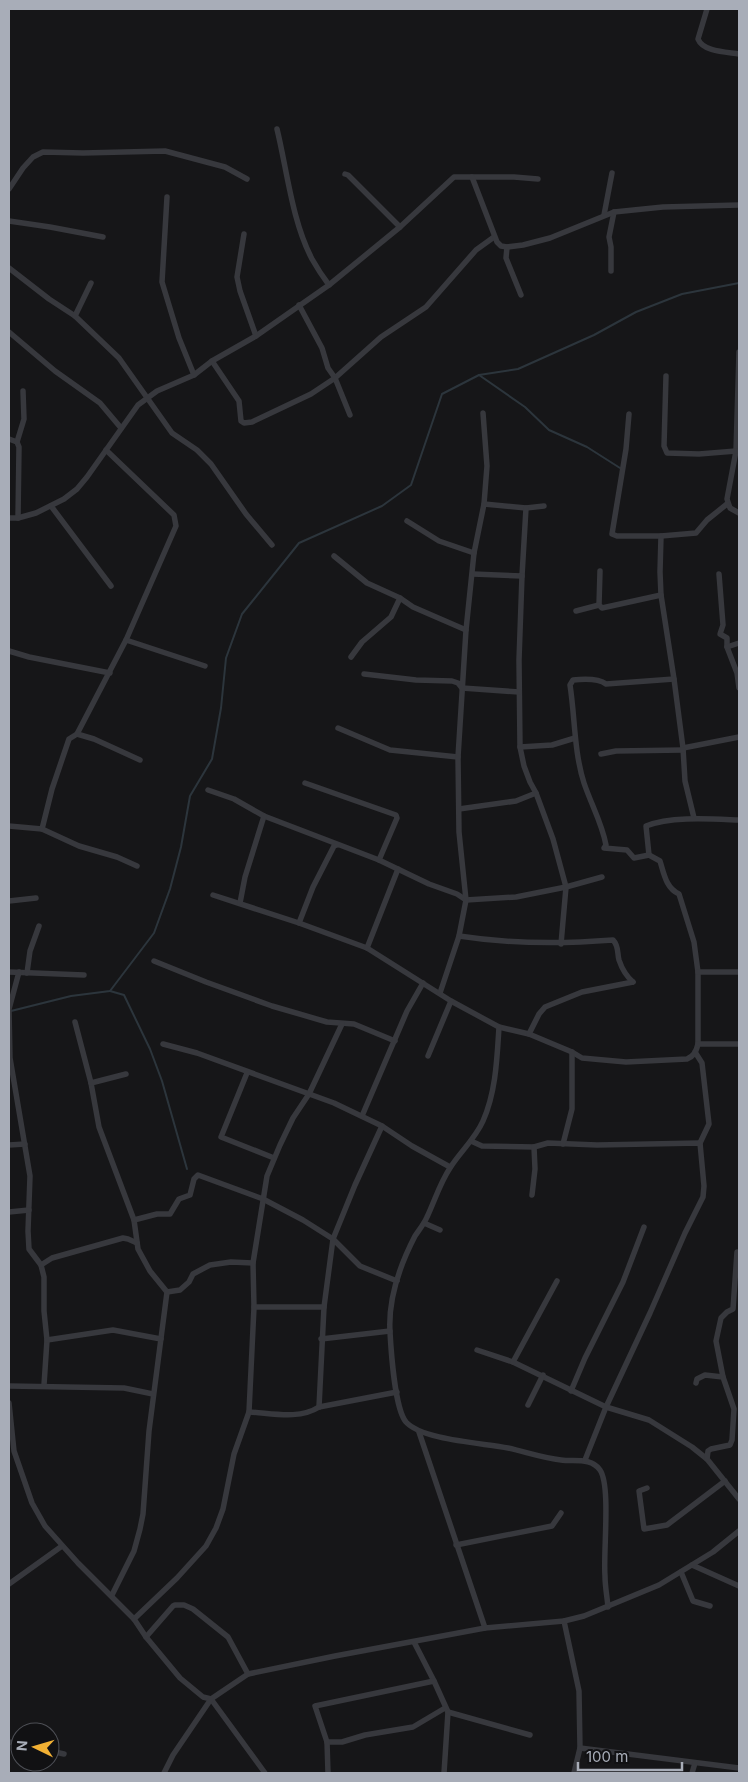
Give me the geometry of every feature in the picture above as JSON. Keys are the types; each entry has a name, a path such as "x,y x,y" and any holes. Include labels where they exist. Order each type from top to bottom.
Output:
{"street":[{"path":"707,9 698,39 700,44 708,48 739,54"},
{"path":"277,129 292,199 301,229 312,258 328,285"},
{"path":"9,189 33,157 43,152 165,151 225,167 247,179"},
{"path":"604,215 612,173"},
{"path":"345,174 400,227"},
{"path":"9,518 18,518 36,513 64,499 77,489 138,405 157,391 194,375 212,361 256,336 328,285 400,227 454,176 538,179"},
{"path":"472,177 494,237 501,246 508,247 523,246 550,238 614,212 663,207 739,205"},
{"path":"167,197 162,282 179,338 194,375"},
{"path":"611,270 609,237 614,212"},
{"path":"9,221 103,237"},
{"path":"244,234 238,277 240,291 256,336"},
{"path":"212,361 239,401 240,418 244,423 252,422 311,394 335,378 380,337 426,307 476,250 494,237"},
{"path":"508,247 506,258 521,295"},
{"path":"9,268 49,300 75,316 119,358 172,433 197,450 211,464 246,514 272,545"},
{"path":"75,316 92,283"},
{"path":"299,305 322,348 328,368 335,378 350,415"},
{"path":"9,332 55,371 100,403 121,428"},
{"path":"739,352 736,452 727,499 727,504 730,508 739,512"},
{"path":"666,376 664,446 667,453 736,452"},
{"path":"18,518 20,457 17,442 24,419 23,392"},
{"path":"440,993 459,936 466,900 458,832 458,757 466,630 474,553 484,504 486,466 482,413"},
{"path":"629,414 626,449 612,534 617,536 661,536 696,533 707,520 727,504"},
{"path":"9,440 17,442"},
{"path":"42,829 68,739 77,734 110,673 176,526 174,515 106,450"},
{"path":"484,504 526,508 544,506"},
{"path":"51,506 111,586"},
{"path":"526,508 519,692 520,747 524,766 553,839 566,887 561,944"},
{"path":"408,521 439,541 474,553"},
{"path":"661,536 661,594 683,749 685,781 694,818"},
{"path":"334,556 367,583 400,598 413,607 466,630"},
{"path":"599,605 600,571"},
{"path":"473,574 522,576"},
{"path":"719,574 723,625 720,634 727,638 727,647 737,673 739,688"},
{"path":"576,611 599,605 604,608 661,594"},
{"path":"351,657 362,642 391,617 400,598"},
{"path":"126,640 205,666"},
{"path":"727,647 739,643"},
{"path":"9,651 29,657 110,673"},
{"path":"364,674 416,680 452,681 462,688 519,692"},
{"path":"213,895 299,923 367,948 451,1001 499,1027 530,1034 582,1058 626,1062 687,1060 692,1057 698,1044 698,972 694,942 679,894 672,891 668,886 660,861 649,855 634,858 627,850 604,848 606,845 603,830 584,782 575,738 570,685 573,680 601,680 606,684 674,679"},
{"path":"338,728 390,750 458,757"},
{"path":"77,734 94,739 140,760"},
{"path":"600,754 616,751 683,749 739,737"},
{"path":"520,747 552,745 575,738"},
{"path":"305,783 396,815 397,818 380,860"},
{"path":"208,790 234,799 264,816 380,860 429,884 457,894 466,900 516,897 566,887 602,877"},
{"path":"459,809 516,801 536,793"},
{"path":"240,903 245,877 264,816"},
{"path":"649,855 646,826 661,821 694,818 739,820"},
{"path":"9,826 42,829 79,846 117,857 137,866"},
{"path":"299,923 313,887 334,846 337,844"},
{"path":"367,948 398,869"},
{"path":"9,901 36,898"},
{"path":"27,972 30,950 39,926"},
{"path":"459,936 477,939 561,944 613,940 617,945 625,974 633,982 582,992 545,1007 539,1014 530,1034"},
{"path":"154,961 272,1006 327,1022 354,1024 395,1041"},
{"path":"9,972 84,975"},
{"path":"18,972 9,1009 10,1058 30,1176 29,1249 41,1265 44,1277 44,1311 47,1340 44,1386"},
{"path":"698,972 739,972"},
{"path":"362,1116 407,1011 423,983"},
{"path":"428,1056 451,1001"},
{"path":"75,1022 92,1083 99,1127 134,1220 136,1243 150,1271 167,1292 153,1394 140,1529 134,1551 112,1595"},
{"path":"134,1619 177,1578 206,1546 224,1509 234,1454 249,1412 254,1263 267,1176 293,1118 309,1094 342,1024"},
{"path":"499,1027 497,1057 488,1108 482,1123 471,1141 450,1167 441,1183 424,1223 415,1237 397,1281 390,1308 390,1331 397,1392 402,1416 406,1422 419,1432 466,1442 508,1448 553,1459 585,1460 599,1468 604,1478 606,1493 605,1576 608,1607"},
{"path":"163,1044 197,1054 309,1094 362,1116 450,1167"},
{"path":"698,1044 739,1044"},
{"path":"563,1144 572,1109 572,1052"},
{"path":"585,1460 606,1406 702,1197 704,1186 700,1143 709,1124 702,1063 695,1052"},
{"path":"247,1073 221,1137 274,1158"},
{"path":"92,1083 126,1074"},
{"path":"319,1407 321,1339 333,1239 382,1126"},
{"path":"471,1141 482,1146 534,1147 548,1143 597,1145 700,1143"},
{"path":"9,1144 25,1144"},
{"path":"532,1194 535,1169 534,1147"},
{"path":"134,1220 157,1214 170,1214 179,1199 190,1195 194,1179 198,1175 263,1199 303,1220 333,1239 360,1266 397,1281"},
{"path":"9,1212 29,1210"},
{"path":"424,1223 440,1230"},
{"path":"571,1391 585,1358 623,1282 644,1227"},
{"path":"41,1265 52,1258 123,1238 128,1238 136,1243"},
{"path":"733,1310 737,1252 739,1253"},
{"path":"167,1292 180,1290 189,1282 193,1274 210,1264 231,1262 254,1263"},
{"path":"513,1362 557,1281"},
{"path":"254,1307 324,1307"},
{"path":"707,1459 708,1450 732,1443 737,1409 723,1377 716,1342 721,1318 726,1312 733,1310 739,1313"},
{"path":"47,1340 113,1330 161,1338"},
{"path":"321,1339 390,1331"},
{"path":"477,1350 513,1362 606,1406 648,1420 692,1447 707,1459 739,1499"},
{"path":"696,1383 697,1379 705,1375 723,1377"},
{"path":"528,1405 543,1376"},
{"path":"9,1386 124,1388 153,1394"},
{"path":"249,1412 298,1414 319,1407 397,1392"},
{"path":"9,1403 12,1451 32,1503 45,1526 62,1546 134,1619 146,1637 180,1678 203,1697 211,1699 265,1773"},
{"path":"419,1432 485,1628"},
{"path":"647,1488 639,1490 644,1529 667,1526 725,1481"},
{"path":"456,1545 552,1526 561,1513"},
{"path":"164,1773 173,1755 211,1699 248,1674 485,1628 564,1621 584,1616 659,1585 713,1552 739,1531"},
{"path":"9,1584 62,1546"},
{"path":"692,1565 739,1586"},
{"path":"681,1572 693,1601 710,1606"},
{"path":"146,1637 173,1606 184,1605 193,1609 228,1637 248,1674"},
{"path":"564,1621 579,1691 580,1748 574,1773"},
{"path":"414,1642 446,1710 444,1773"},
{"path":"328,1773 327,1742 315,1706 434,1681"},
{"path":"327,1742 342,1742 365,1735 413,1727 446,1710 530,1735"},
{"path":"580,1748 739,1768"},
{"path":"60,1753 64,1754"},
{"path":"692,1773 695,1763"}],"waterway":[{"path":"11,1011 71,996 110,991 154,933 170,889 181,847 190,796 212,759 221,708 226,658 242,614 299,543 382,506 411,485 442,394 479,375 518,369 594,335 636,312 682,294 739,283"},
{"path":"479,375 525,407 549,430 587,447 620,468"},
{"path":"110,991 124,995 150,1049 162,1081 187,1169"}]}
